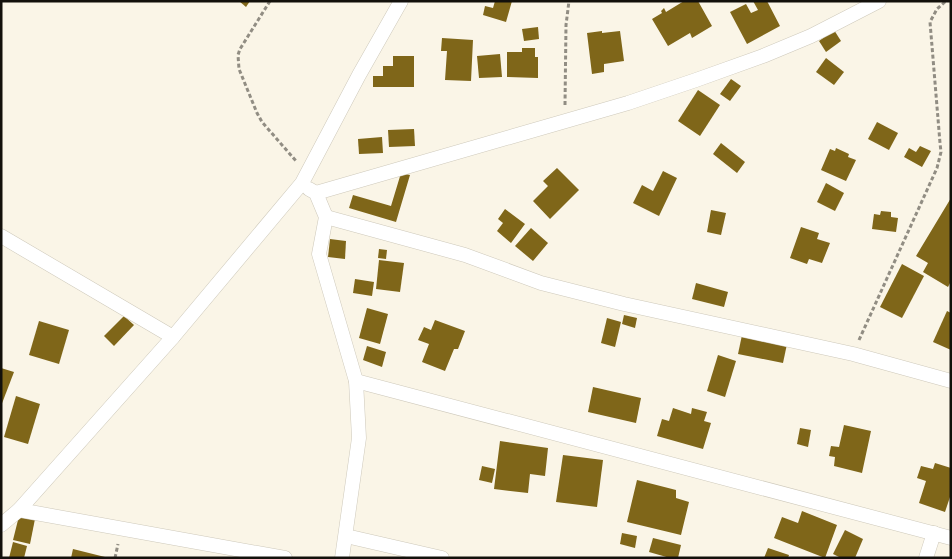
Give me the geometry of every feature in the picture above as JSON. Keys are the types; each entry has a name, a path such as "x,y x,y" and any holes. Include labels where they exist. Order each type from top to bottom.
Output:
{"street":[{"path":"1,525 19,510 173,337 304,179 401,1"},
{"path":"316,193 628,103 763,56 811,36 879,1"},
{"path":"304,179 316,193 326,217 319,254 356,381 359,438 342,558"},
{"path":"326,217 465,255 541,283 624,304 852,354 951,381"},
{"path":"1,236 173,337"},
{"path":"356,381 951,538"},
{"path":"19,510 285,558"},
{"path":"926,558 934,533"},
{"path":"346,536 442,558"}],"path":[{"path":"270,1 240,49 238,55 239,69 262,122 304,179"},
{"path":"564,122 566,25 569,1"},
{"path":"852,354 940,159 941,152 930,22 937,9 946,1"}],"building":[{"path":"239,1 250,1 246,7"},
{"path":"495,1 512,1 506,22 483,15 485,6 493,8"},
{"path":"684,1 698,1 712,26 692,38 690,33 668,46 652,19 662,13 661,11 664,8 666,12"},
{"path":"753,1 767,1 780,26 747,44 730,12 746,4 751,13 758,10"},
{"path":"538,27 539,39 524,41 522,29"},
{"path":"834,30 841,41 826,52 819,41"},
{"path":"602,31 602,33 620,31 624,61 604,64 604,72 592,74 587,33"},
{"path":"442,38 473,40 471,81 445,80 447,51 441,51"},
{"path":"522,48 535,48 535,57 538,57 538,78 507,77 507,52 522,52"},
{"path":"500,54 502,77 479,78 477,56"},
{"path":"393,56 414,56 414,87 373,87 373,76 383,76 383,66 393,66"},
{"path":"826,58 844,72 834,85 816,72"},
{"path":"731,79 741,86 730,101 720,94"},
{"path":"698,90 720,105 700,136 678,121"},
{"path":"877,122 898,133 889,150 868,139"},
{"path":"414,129 415,146 389,147 388,130"},
{"path":"382,137 383,153 359,154 358,139"},
{"path":"721,143 745,162 737,173 713,154"},
{"path":"920,146 931,151 922,167 904,157 909,148 916,152"},
{"path":"836,148 849,154 848,157 856,160 846,181 821,170 830,149 835,151"},
{"path":"557,168 579,190 550,219 533,201 548,186 543,181"},
{"path":"663,171 677,178 659,216 633,203 642,185 653,191"},
{"path":"401,173 410,175 396,222 349,208 353,195 391,206"},
{"path":"826,183 844,193 835,211 817,202"},
{"path":"951,198 951,281 948,287 923,272 928,263 916,256"},
{"path":"505,209 525,224 511,243 497,231 503,223 498,219"},
{"path":"711,210 726,213 721,235 707,232"},
{"path":"881,211 891,212 891,217 898,218 896,232 872,229 874,214 880,215"},
{"path":"801,227 819,233 817,239 830,243 822,263 809,259 807,264 790,258"},
{"path":"531,228 548,243 533,261 515,246"},
{"path":"330,239 346,241 345,259 328,257"},
{"path":"379,249 387,250 386,259 378,258"},
{"path":"379,260 404,263 400,292 376,289"},
{"path":"902,264 924,276 902,318 880,307"},
{"path":"355,279 374,282 372,296 353,293"},
{"path":"696,283 728,292 724,307 692,299"},
{"path":"367,308 388,314 380,344 359,338"},
{"path":"947,311 951,313 951,350 933,342"},
{"path":"624,315 637,318 635,328 622,324"},
{"path":"124,316 134,325 114,346 104,336"},
{"path":"607,318 621,322 615,347 601,343"},
{"path":"435,320 465,331 458,349 454,349 445,371 422,362 429,344 418,340 424,327 431,330"},
{"path":"39,321 69,330 59,364 29,355"},
{"path":"742,335 787,344 783,363 738,354"},
{"path":"367,346 386,352 382,367 363,360"},
{"path":"718,355 736,361 725,397 707,391"},
{"path":"1,368 14,372 1,406"},
{"path":"593,387 641,398 636,423 588,412"},
{"path":"16,396 40,404 28,444 4,437"},
{"path":"673,408 691,414 692,408 707,412 704,421 711,423 703,449 657,436 662,419 669,421"},
{"path":"844,425 871,431 862,473 834,466 835,457 829,456 831,446 839,447"},
{"path":"800,428 811,430 808,447 797,444"},
{"path":"500,441 548,448 545,476 530,474 528,493 494,489"},
{"path":"563,455 603,460 597,507 556,502"},
{"path":"935,463 951,468 951,494 945,512 919,503 926,481 917,478 921,466 933,469"},
{"path":"482,466 495,469 492,483 479,480"},
{"path":"637,480 676,490 676,498 689,502 681,535 627,522"},
{"path":"802,511 837,525 825,558 774,538 782,517 798,523"},
{"path":"19,516 35,519 30,544 13,540"},
{"path":"845,530 863,539 855,558 841,558 833,554"},
{"path":"622,533 637,536 635,548 620,544"},
{"path":"653,538 681,545 678,558 670,558 649,552"},
{"path":"13,542 27,546 24,558 9,558"},
{"path":"768,548 789,555 788,558 764,558"},
{"path":"73,549 105,557 105,558 71,558"}]}
